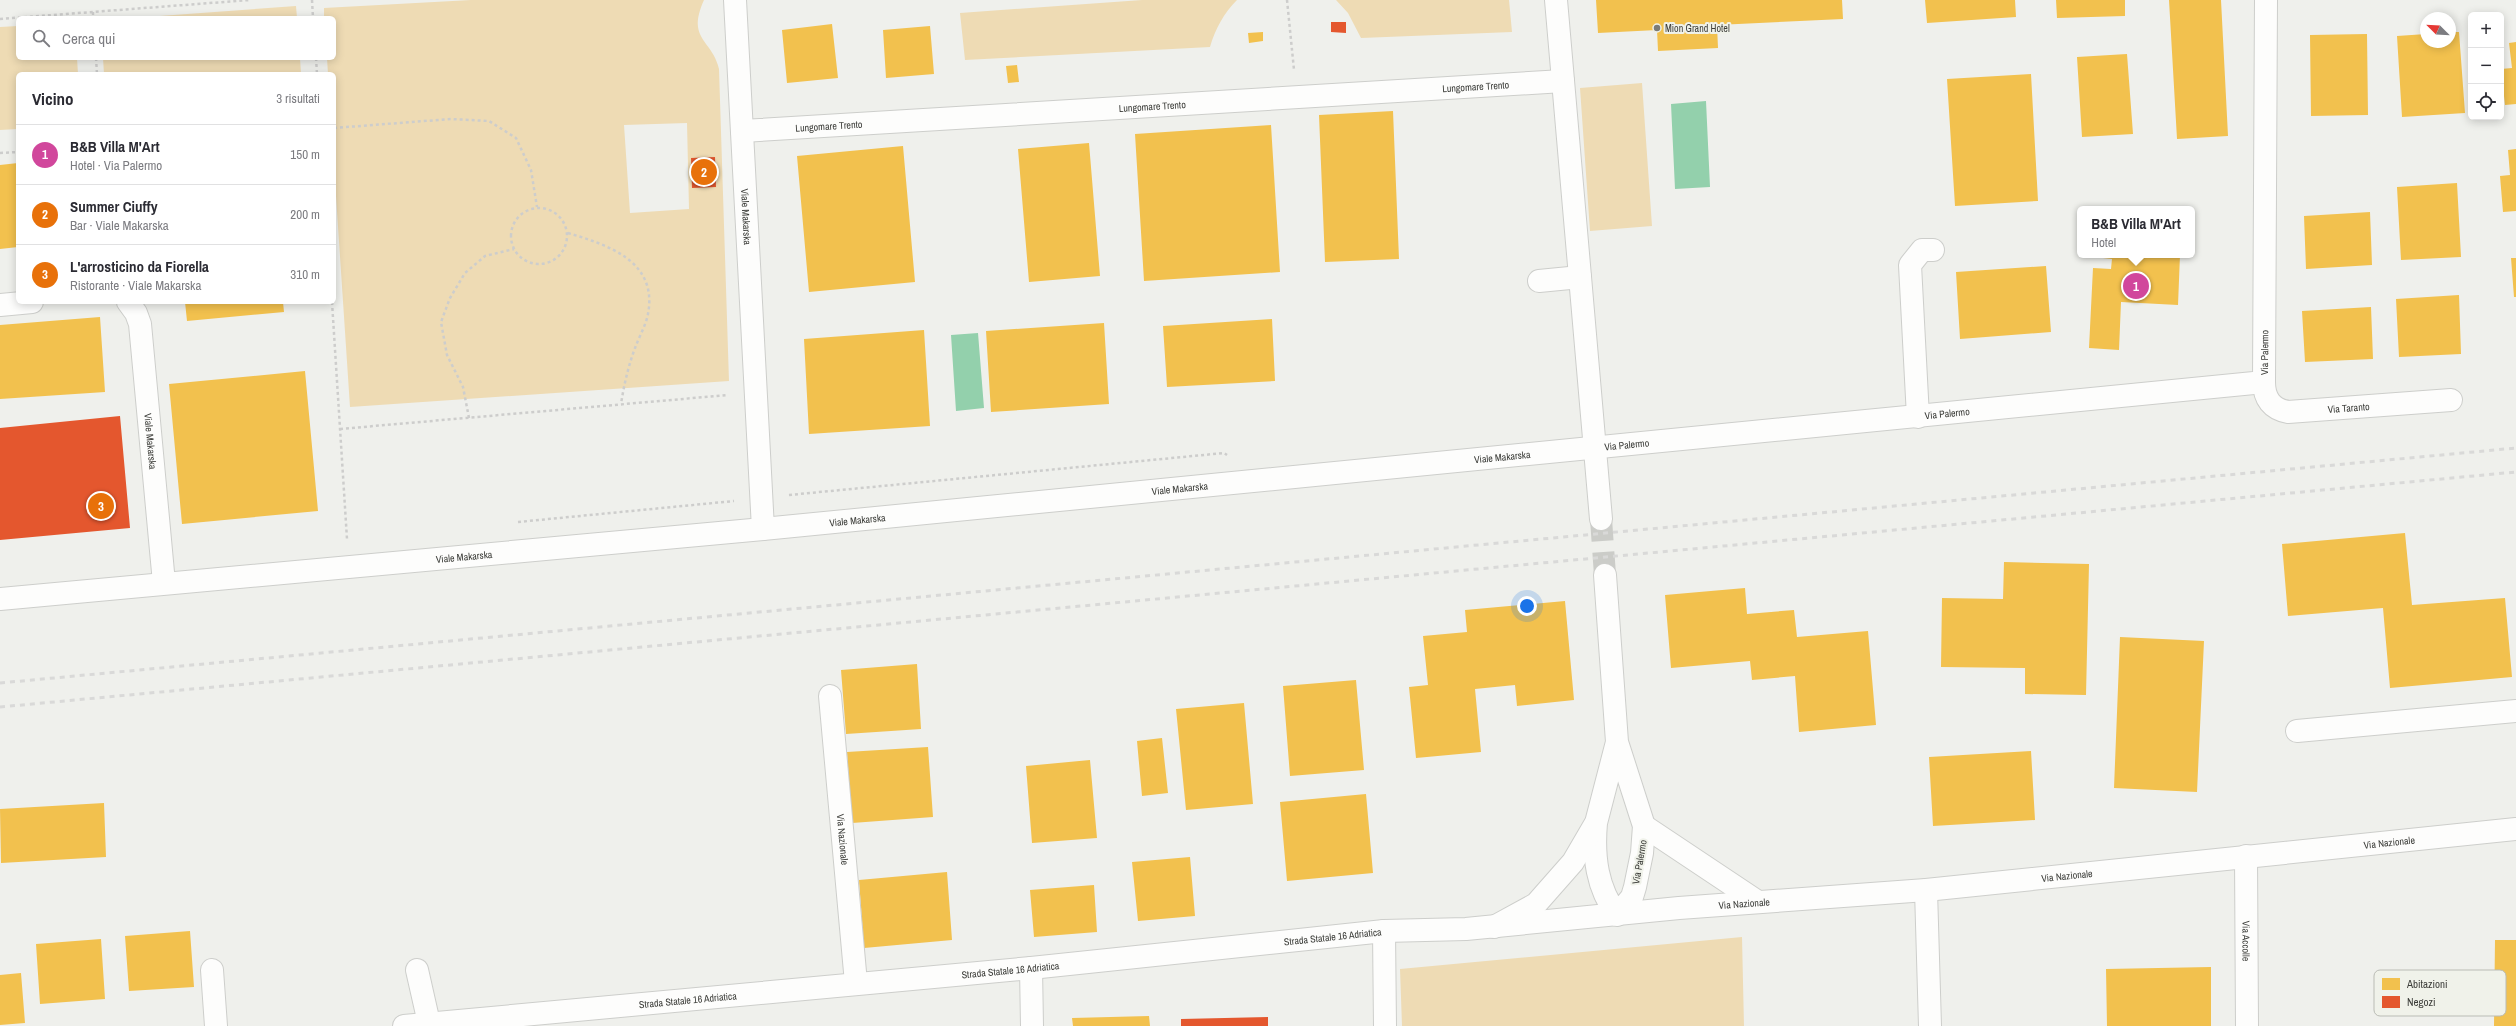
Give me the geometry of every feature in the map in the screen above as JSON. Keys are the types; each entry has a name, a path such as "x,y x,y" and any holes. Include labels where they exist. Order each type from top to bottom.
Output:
{"street":[{"name":"Viale Makarska","path":"735,0 763,529"},
{"path":"1556,0 1596,449"},
{"name":"Via Palermo","path":"1601,519 1596,449 2264,382 2266,0"},
{"name":"Lungomare Trento","path":"742,131 1563,81"},
{"name":"Via Palermo","path":"1918,417 1910,265 1922,250 1933,250"},
{"path":"1539,281 1580,277"},
{"path":"0,305 16,304"},
{"name":"Viale Makarska","path":"129,304 136,313 140,324 164,583"},
{"name":"Via Taranto","path":"2264,382 2265,396 2272,406 2288,412 2451,400"},
{"name":"Viale Makarska","path":"0,599 763,529 1596,449"},
{"name":"Via Palermo","path":"1605,575 1617,742 1644,826 1642,853 1632,897 1617,915 1606,900 1599,880 1595,852 1596,823 1617,742"},
{"name":"Via Nazionale","path":"830,696 856,984"},
{"path":"2297,731 2516,711"},
{"name":"Via Palermo","path":"1494,926 1536,904 1572,862 1596,823"},
{"name":"Via Palermo","path":"1644,826 1758,902"},
{"name":"Via Nazionale","path":"1617,915 1758,902 1926,890 2246,856 2516,830"},
{"name":"Via Accolle","path":"2246,856 2247,1026"},
{"path":"1926,890 1930,1026"},
{"name":"Strada Statale 16 Adriatica","path":"404,1026 1031,968 1384,931 1494,926 1617,915"},
{"path":"1384,931 1385,1026"},
{"path":"1031,968 1032,1026"},
{"path":"212,970 216,1026"},
{"path":"417,970 429,1024"}],"path":[{"path":"40,16 250,0"},
{"path":"312,0 313,16"},
{"path":"1287,0 1294,73"},
{"path":"0,19 16,18"},
{"path":"96,60 97,72"},
{"path":"316,60 317,72"},
{"path":"336,128 451,119 489,121 516,138 530,170 537,207"},
{"path":"0,153 16,152"},
{"path":"537,207 555,211 566,225 568,233 563,252 547,263 528,262 514,249 511,231 515,222 521,214 537,207"},
{"path":"568,233 619,251 640,270 648,292 648,314 625,376 621,404"},
{"path":"469,418 463,387 447,354 441,322 450,298 465,273 484,256 514,249"},
{"path":"332,304 349,566"},
{"path":"340,429 757,393"}],"shaded area":[{"path":"471,0 704,0 699,13 699,32 716,59 719,69 729,381 350,407 336,196 336,72 328,72 327,60 336,60 336,16 324,16 324,8","holes":["687,123 689,209 630,213 624,125"]},
{"path":"1142,0 1237,0 1220,22 1210,47 965,60 960,13"},
{"path":"1336,0 1509,0 1512,32 1361,38 1348,13"},
{"path":"296,6 297,16 159,16"},
{"path":"16,26 16,60 77,60 78,72 16,72 16,129 0,130 0,27"},
{"path":"103,60 300,60 301,72 104,72"},
{"path":"1642,83 1652,226 1590,231 1580,88"},
{"path":"1706,101 1710,187 1675,189 1671,104"},
{"path":"978,333 984,408 956,411 951,335"},
{"path":"1742,937 1744,1026 1402,1026 1400,969"}],"building: Abitazioni":[{"name":"Mion Grand Hotel","path":"1596,0 1842,0 1843,19 1717,25 1718,48 1658,51 1657,30 1598,33"},
{"path":"1925,0 2015,0 2016,17 1927,23"},
{"path":"2056,0 2125,0 2125,16 2057,18"},
{"path":"2169,0 2221,0 2228,136 2177,139"},
{"path":"832,24 838,78 787,83 782,30"},
{"path":"930,26 934,74 886,78 883,30"},
{"path":"1263,32 1263,41 1249,43 1248,33"},
{"path":"2456,32 2459,32 2465,113 2402,117 2397,36 2420,34 2420,48 2456,48"},
{"path":"2367,34 2368,115 2311,116 2310,35"},
{"path":"2516,42 2516,104 2505,105 2504,69 2512,68 2509,43"},
{"path":"2127,54 2133,134 2082,137 2077,57"},
{"path":"1017,65 1019,82 1008,83 1006,66"},
{"path":"2031,74 2038,201 1955,206 1947,79"},
{"path":"1393,111 1399,259 1325,262 1319,115"},
{"path":"1271,125 1280,272 1144,281 1135,134"},
{"path":"1089,143 1100,276 1029,282 1018,149"},
{"path":"903,146 915,282 809,292 797,156"},
{"path":"2516,149 2516,211 2503,212 2500,176 2510,175 2508,150"},
{"path":"16,163 16,247 0,249 0,165"},
{"path":"2457,183 2461,257 2401,260 2397,187"},
{"path":"2370,212 2372,265 2306,269 2304,216"},
{"path":"2103,258 2180,258 2178,305 2121,302 2119,350 2089,348 2093,268 2111,269 2112,259"},
{"path":"2511,258 2516,258 2516,297 2514,297"},
{"path":"2046,266 2051,332 1960,339 1956,272"},
{"path":"2459,295 2461,354 2399,357 2396,299"},
{"path":"185,304 283,304 284,312 187,321"},
{"path":"2371,307 2373,359 2305,362 2302,311"},
{"path":"100,317 105,392 0,399 0,325"},
{"path":"1272,319 1275,381 1167,387 1163,326"},
{"path":"1104,323 1109,404 991,412 986,331"},
{"path":"924,330 930,426 809,434 804,339"},
{"path":"305,371 318,511 182,524 169,384"},
{"path":"2405,533 2412,605 2505,598 2512,677 2390,688 2383,608 2288,616 2282,544"},
{"path":"2004,562 2089,564 2086,695 2025,694 2025,668 1941,667 1942,598 2003,599"},
{"path":"1745,588 1747,614 1794,610 1797,637 1868,631 1876,725 1799,732 1795,676 1752,680 1750,661 1671,668 1665,595"},
{"path":"1565,601 1574,700 1517,706 1515,685 1475,689 1481,752 1416,758 1409,687 1428,685 1423,636 1467,632 1465,610"},
{"path":"2120,637 2204,641 2197,792 2114,788"},
{"path":"917,664 921,729 846,734 841,670"},
{"path":"1356,680 1364,770 1290,776 1283,686"},
{"path":"1244,703 1253,804 1186,810 1176,709"},
{"path":"1162,738 1168,793 1142,796 1137,741"},
{"path":"928,747 933,817 852,823 847,752"},
{"path":"2031,751 2035,820 1933,826 1929,757"},
{"path":"1090,760 1097,838 1032,843 1026,766"},
{"path":"1366,794 1373,873 1287,881 1280,802"},
{"path":"104,803 106,857 1,863 0,809"},
{"path":"1190,857 1195,916 1138,921 1132,862"},
{"path":"947,872 952,940 864,948 859,880"},
{"path":"1094,885 1097,932 1034,937 1030,890"},
{"path":"190,931 194,987 129,991 125,936"},
{"path":"101,939 105,999 40,1004 36,944"},
{"path":"2495,940 2516,940 2516,1026 2494,1026 2494,1016 2506,1016 2506,970 2495,970"},
{"path":"2211,967 2211,1026 2107,1026 2106,969"},
{"path":"21,973 25,1023 0,1025 0,975"},
{"path":"1149,1016 1150,1026 1073,1026 1072,1018"}],"building: Negozi":[{"path":"1331,22 1346,22 1346,33 1331,32"},
{"path":"715,157 716,187 692,188 691,158"},
{"path":"120,416 130,528 0,540 0,428"},
{"path":"1268,1017 1268,1026 1181,1026 1181,1019"}],"tunnel":[{"path":"1601,519 1605,575"}],"railway":[{"path":"0,683 2516,448"},
{"path":"0,707 2516,472"}],"place":[{"name":"Mion Grand Hotel","path":"1657,28"},
{"name":"Summer Ciuffy","path":"704,172"},
{"name":"B&B Villa M'Art","path":"2136,286"},
{"name":"L'arrosticino da Fiorella","path":"101,506"}]}
